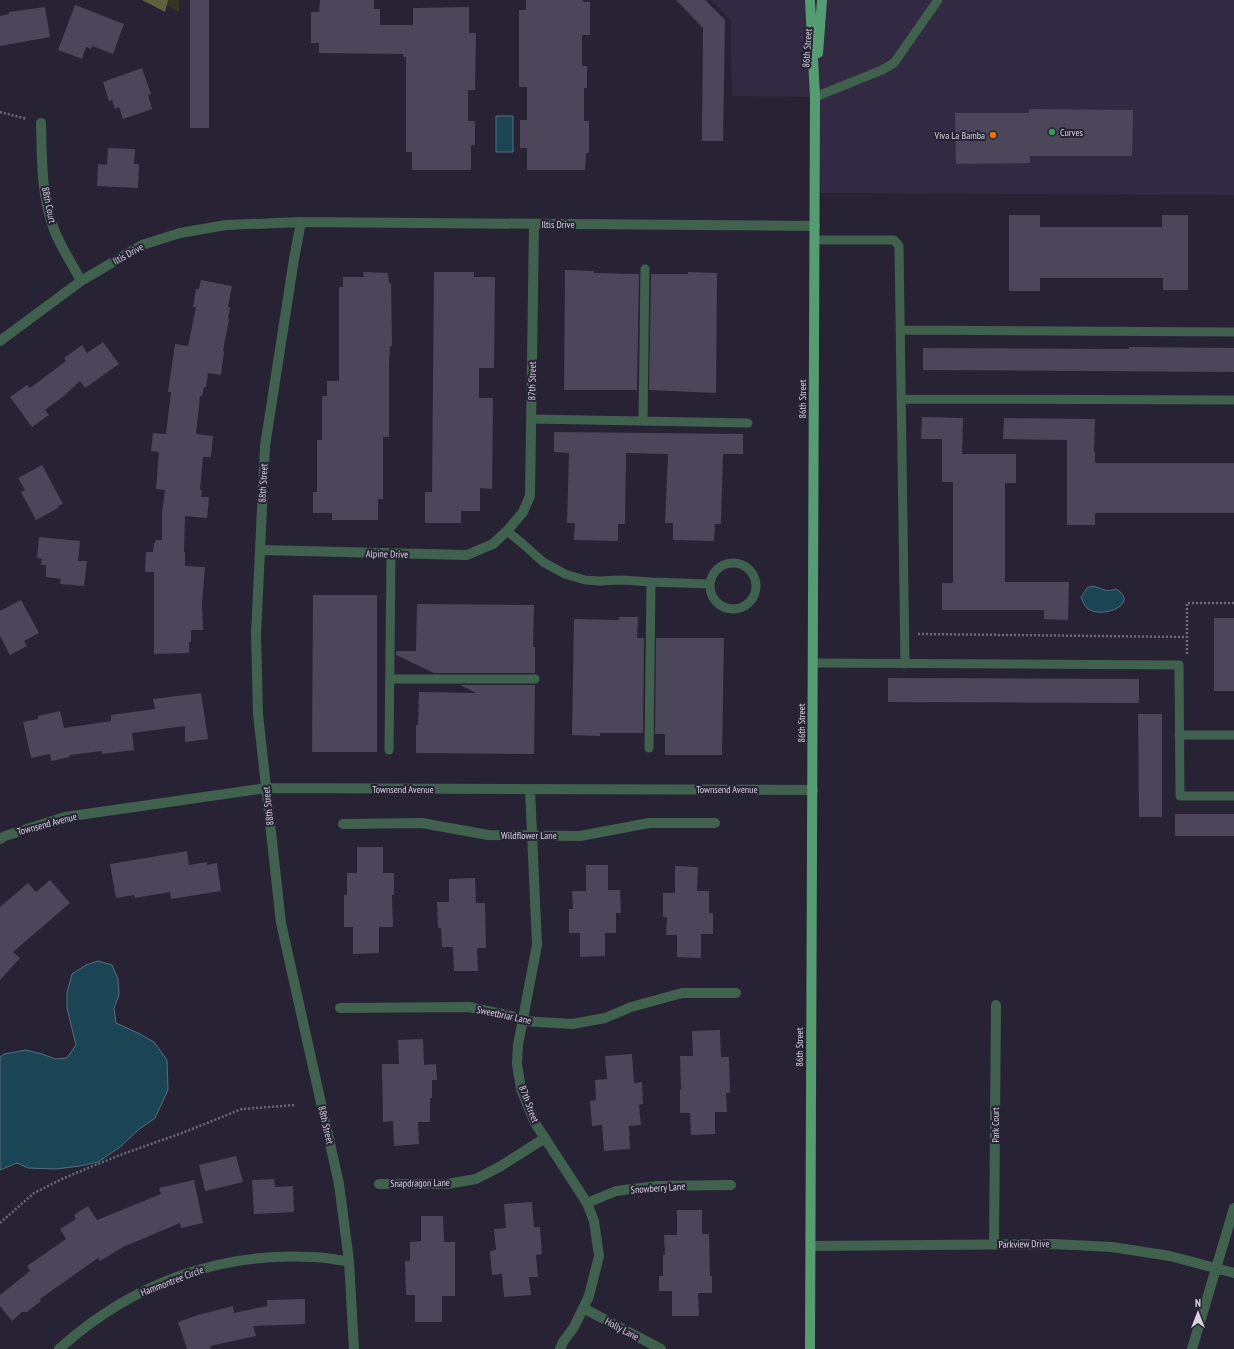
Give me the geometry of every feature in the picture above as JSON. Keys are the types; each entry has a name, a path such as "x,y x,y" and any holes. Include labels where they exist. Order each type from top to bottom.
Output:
{"main road":[{"name":"86th Street","path":"810,0 815,97 810,1349"},
{"name":"86th Street","path":"815,97 822,0"}],"street":[{"name":"88th Court","path":"42,123 42,168 49,211 55,233 82,281"},
{"name":"Iltis Drive","path":"0,341 82,281 142,245 180,233 226,225 301,222 815,226"},
{"name":"88th Street","path":"301,222 265,446 256,634 258,714 281,923 339,1184 349,1261 354,1349"},
{"name":"87th Street","path":"507,531 523,512 530,496 534,224"},
{"name":"Alpine Drive","path":"260,550 467,555 493,544 507,531"},
{"name":"Townsend Avenue","path":"0,839 5,836 65,817 266,788 813,790"},
{"name":"87th Street","path":"530,789 537,945 518,1045 517,1064 521,1089 535,1123 587,1203 594,1221 599,1256 589,1296 574,1327 563,1342 560,1349"},
{"name":"Wildflower Lane","path":"343,824 422,823 488,835 580,836 649,823 715,823"},
{"name":"Sweetbriar Lane","path":"340,1008 469,1008 516,1017 523,1021 572,1024 605,1018 632,1007 682,993 736,993"},
{"name":"Park Court","path":"994,1245 996,1005"},
{"name":"Snapdragon Lane","path":"379,1184 447,1184 476,1179 501,1166 545,1138"},
{"name":"Snowberry Lane","path":"587,1203 616,1191 650,1187 731,1185"},
{"path":"1192,1349 1234,1208"},
{"name":"Parkview Drive","path":"811,1246 1054,1244 1112,1247 1170,1256 1234,1273"},
{"name":"Hammontree Circle","path":"59,1349 77,1333 106,1312 138,1294 171,1279 205,1268 241,1260 277,1257 313,1257 349,1261"},
{"name":"Holly Lane","path":"583,1308 661,1349"}],"lane":[{"path":"815,97 882,70 894,63 938,0"},
{"path":"814,240 894,240 898,246 906,664"},
{"path":"643,421 645,269"},
{"path":"900,330 1234,332"},
{"path":"902,399 1234,400"},
{"path":"532,419 748,423"},
{"path":"507,531 543,562 565,574 592,580 710,584"},
{"path":"389,750 391,554"},
{"path":"732,563 742,564 750,570 755,578 756,587 754,596 748,604 740,608 731,609 723,606 716,600 711,593 710,584 712,576 717,569 732,563"},
{"path":"649,748 651,582"},
{"path":"813,663 1179,665 1180,796 1234,796"},
{"path":"390,679 535,679"},
{"path":"1180,735 1234,735"}],"path":[{"path":"0,112 42,123"},
{"path":"1179,665 1187,666 1187,604 1234,603"},
{"path":"905,634 1187,637"},
{"path":"0,1223 34,1193 64,1178 120,1155 182,1133 242,1109 296,1106"}],"shaded area":[{"path":"711,0 810,0 815,92 822,0 1234,0 1234,195 815,193 815,97 732,96 731,21"}],"green space":[{"path":"142,0 168,0 165,12"},
{"path":"156,0 179,0 179,12"}],"water":[{"path":"496,116 513,116 513,152 496,152"},
{"path":"1092,586 1107,590 1116,589 1123,595 1124,600 1122,605 1116,609 1101,612 1093,611 1087,608 1081,597 1087,588"},
{"path":"98,961 112,965 118,979 119,995 114,1008 116,1023 154,1042 167,1060 168,1090 155,1118 138,1130 120,1147 98,1162 56,1169 28,1168 17,1163 0,1170 0,1057 4,1054 26,1050 55,1059 67,1058 76,1045 67,1008 67,993 72,974 86,965"}],"building":[{"path":"190,0 209,0 209,128 190,128"},
{"path":"320,0 374,0 374,9 380,9 380,25 413,25 413,8 469,7 469,33 476,33 475,90 468,90 468,121 475,121 475,145 471,145 471,170 412,170 412,152 406,152 406,57 403,57 403,54 319,53 319,43 311,43 311,12 319,12"},
{"path":"526,0 583,0 583,2 590,2 590,35 582,35 582,66 587,66 587,88 584,88 584,121 589,121 589,153 586,153 585,170 527,170 527,148 520,148 520,120 527,120 527,87 519,87 519,10 526,10"},
{"path":"676,0 705,0 725,20 723,141 702,141 703,28"},
{"path":"75,5 124,24 113,54 92,46 91,49 86,47 82,59 58,50"},
{"path":"45,7 50,37 0,46 0,16 9,14 9,12"},
{"path":"142,68 151,94 148,95 152,109 123,119 119,107 115,109 112,100 109,101 103,82"},
{"path":"1029,109 1133,110 1132,156 1030,156 1030,163 956,164 955,113 1029,113"},
{"path":"108,148 135,149 134,164 139,164 138,188 97,186 98,164 107,165"},
{"path":"1009,215 1040,215 1040,227 1162,227 1162,215 1188,215 1188,290 1163,290 1163,278 1040,278 1040,291 1009,291"},
{"path":"565,270 594,271 594,273 639,274 637,390 564,390"},
{"path":"363,272 388,273 389,283 391,283 392,346 390,346 389,364 389,437 383,437 383,499 378,499 378,520 332,520 332,513 313,513 313,492 317,492 317,440 322,440 322,396 327,396 327,381 339,381 339,287 343,287 343,277 364,277"},
{"path":"434,272 474,272 474,277 495,277 494,368 479,368 479,398 493,398 492,489 480,488 480,511 461,511 461,523 425,523 425,492 432,492"},
{"path":"688,272 717,273 716,393 649,390 651,274 688,274"},
{"path":"201,280 232,286 228,307 230,307 229,319 223,351 221,375 208,373 206,387 204,387 202,396 200,396 196,434 213,436 211,457 203,457 200,490 202,490 201,497 209,497 207,518 185,516 185,566 205,567 202,604 203,630 191,630 189,653 154,654 154,572 145,572 146,552 153,552 154,543 156,540 162,540 162,513 165,490 156,489 159,452 151,451 153,433 166,434 171,392 168,392 175,344 188,346 196,307 193,307 196,289 199,289"},
{"path":"103,342 119,364 85,388 80,381 65,395 45,410 49,415 32,427 10,397 27,385 30,388 66,361 64,358 82,345 87,353"},
{"path":"1129,347 1234,348 1234,372 923,370 923,348 1129,349"},
{"path":"922,417 963,418 962,454 1016,454 1016,483 1005,483 1005,582 1069,582 1068,620 1044,619 1044,610 942,610 942,583 953,583 953,482 942,482 942,439 921,439"},
{"path":"1004,418 1095,419 1095,463 1234,463 1234,513 1095,513 1095,525 1067,525 1067,440 1003,439"},
{"path":"554,432 743,434 743,454 723,454 721,524 715,524 714,541 673,540 673,523 665,523 668,454 626,453 625,524 618,524 618,541 574,540 575,523 567,523 569,453 554,452"},
{"path":"42,465 63,504 36,520 21,492 25,490 18,478"},
{"path":"39,537 80,541 78,561 87,561 84,586 60,584 61,579 46,577 46,565 41,565 42,559 37,558"},
{"path":"313,595 377,595 377,752 312,752"},
{"path":"21,600 39,633 24,641 27,646 10,655 0,636 0,611"},
{"path":"417,604 534,605 533,647 535,647 535,673 434,673 396,655 396,651 416,651"},
{"path":"619,617 638,617 637,638 644,638 643,733 600,733 600,736 572,735 574,619 619,620"},
{"path":"1214,618 1234,618 1234,691 1214,691"},
{"path":"656,638 724,638 722,755 665,755 665,734 655,734"},
{"path":"888,678 1139,679 1139,703 888,702"},
{"path":"460,685 535,685 534,754 416,753 416,725 418,725 419,692 476,693"},
{"path":"201,693 208,739 185,742 185,726 132,733 134,750 102,754 102,751 70,755 70,757 51,761 50,754 31,758 23,722 38,719 38,716 60,711 64,728 111,721 111,715 155,709 153,699"},
{"path":"1138,714 1162,714 1162,817 1139,817"},
{"path":"1175,814 1234,814 1234,836 1175,836"},
{"path":"357,847 383,847 383,873 394,873 394,895 392,895 393,927 379,927 379,953 353,954 353,927 344,927 344,895 347,895 347,873 357,873"},
{"path":"187,851 189,865 207,862 207,865 217,863 221,891 171,899 170,892 135,898 134,895 116,898 110,864"},
{"path":"586,865 608,865 608,890 620,890 621,913 616,913 616,933 605,933 605,956 580,957 580,933 569,933 569,909 573,909 572,891 586,891"},
{"path":"675,866 698,867 697,891 709,891 709,913 713,913 713,934 701,934 701,958 677,957 677,935 666,935 667,917 663,917 663,893 675,893"},
{"path":"475,878 476,903 485,903 486,948 477,948 478,971 454,971 453,947 442,947 441,928 438,928 437,902 449,902 449,879"},
{"path":"50,880 70,903 13,952 20,958 0,980 0,907 28,883 36,892"},
{"path":"720,1030 721,1057 729,1057 730,1093 726,1093 727,1112 715,1112 715,1134 691,1135 690,1113 680,1113 680,1056 693,1056 692,1031"},
{"path":"423,1039 424,1065 436,1064 437,1080 432,1080 430,1122 418,1122 419,1144 394,1146 393,1121 383,1122 382,1064 399,1064 398,1040"},
{"path":"632,1054 634,1083 642,1082 643,1104 639,1105 641,1125 629,1126 630,1149 604,1151 602,1125 592,1126 590,1101 596,1100 595,1080 607,1079 605,1056"},
{"path":"236,1156 243,1182 205,1191 199,1165"},
{"path":"274,1179 275,1187 293,1186 294,1212 254,1214 252,1180"},
{"path":"194,1180 203,1223 181,1228 180,1223 123,1247 100,1261 98,1258 40,1299 41,1301 27,1312 22,1312 12,1321 0,1306 0,1295 30,1271 27,1266 66,1239 60,1229 76,1219 74,1215 88,1206 97,1220 161,1194 159,1188"},
{"path":"532,1202 534,1227 540,1227 542,1254 536,1255 538,1277 529,1277 531,1295 504,1297 502,1274 492,1275 490,1251 496,1250 494,1229 506,1228 504,1204"},
{"path":"677,1210 702,1210 702,1234 709,1234 712,1293 698,1293 699,1316 672,1316 672,1291 659,1291 659,1276 663,1276 663,1255 665,1255 664,1235 677,1235"},
{"path":"421,1216 443,1216 444,1242 455,1242 455,1296 442,1296 442,1322 415,1322 415,1295 406,1295 405,1261 410,1261 410,1242 421,1241"},
{"path":"305,1299 305,1324 253,1326 256,1336 210,1346 211,1349 187,1349 178,1322 233,1306 234,1313 267,1306 267,1300"}],"place":[{"name":"Curves","path":"1052,132"},
{"name":"Viva La Bamba","path":"993,135"}]}
